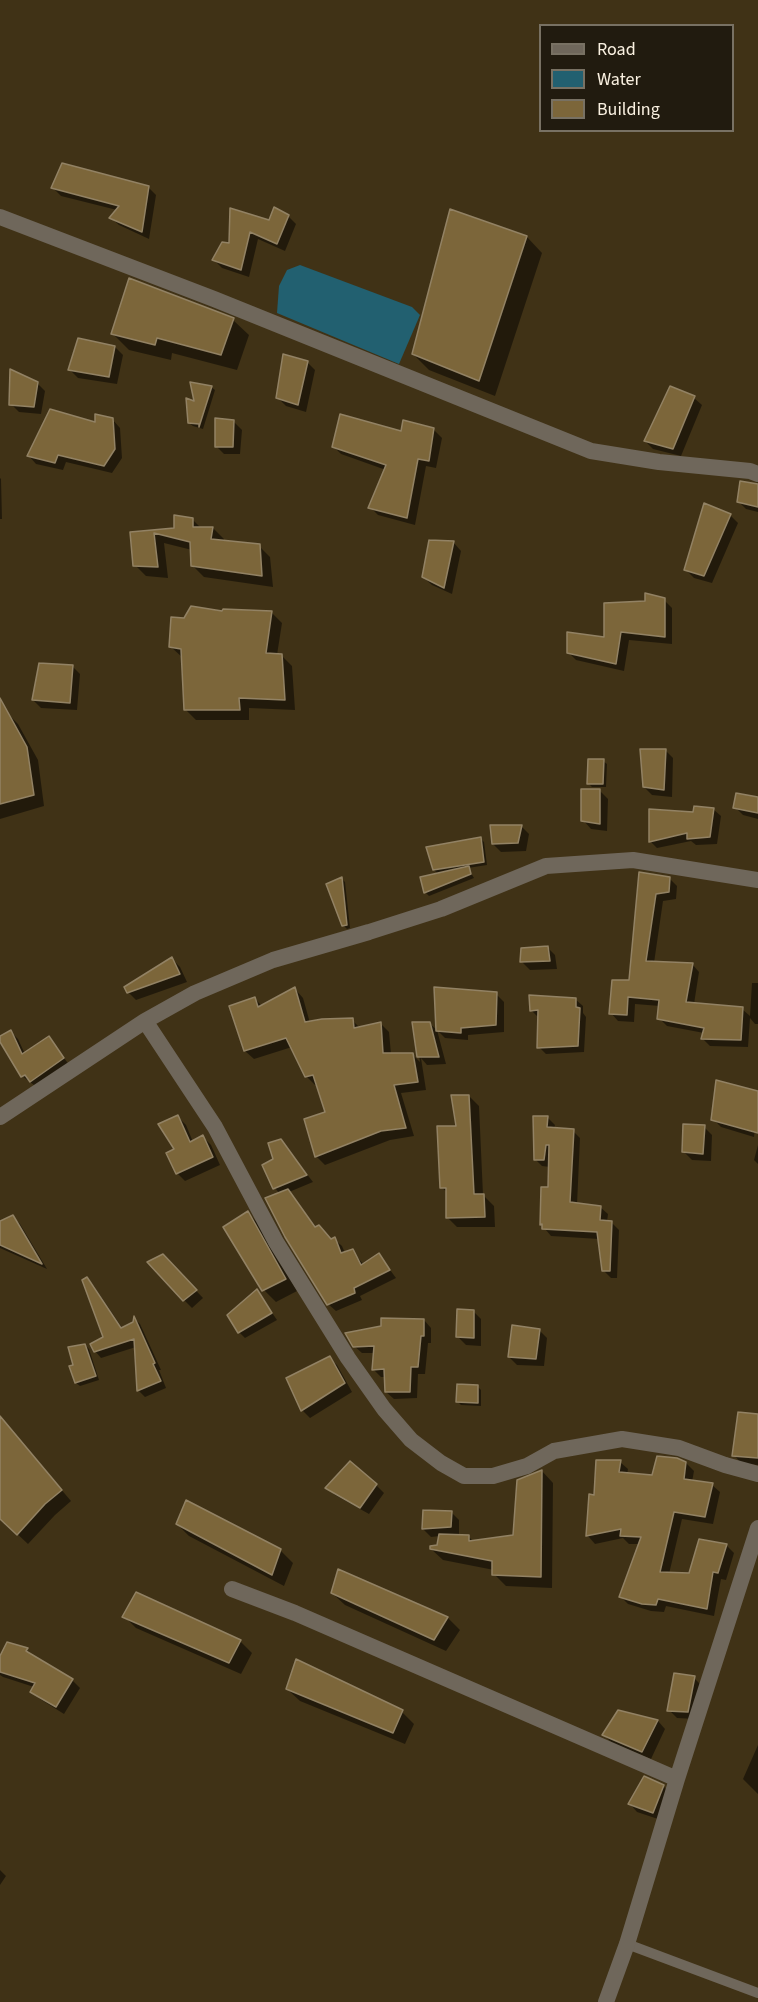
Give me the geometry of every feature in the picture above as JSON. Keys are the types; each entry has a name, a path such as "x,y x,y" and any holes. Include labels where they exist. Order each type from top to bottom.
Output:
{"street":[{"path":"0,217 224,303 591,451 660,462 750,471 758,474"},
{"path":"0,1117 145,1021 195,993 273,960 441,909 546,866 633,860 758,880"},
{"path":"145,1021 215,1127 276,1242 348,1358 384,1409 411,1440 441,1463 464,1476 493,1476 527,1466 555,1451 622,1439 679,1448 758,1474"},
{"path":"606,2002 627,1944 677,1779 758,1528"},
{"path":"232,1589 295,1613 677,1779"}],"lane":[{"path":"627,1944 758,1993"}],"water":[{"path":"300,265 412,307 420,315 399,364 277,313 279,286 287,270"}],"building":[{"path":"62,163 149,186 142,232 109,218 119,206 51,188"},
{"path":"274,207 289,215 277,244 250,232 241,270 212,260 222,242 229,243 230,208 269,220"},
{"path":"450,209 527,236 479,381 412,354"},
{"path":"129,278 234,318 221,355 157,338 155,345 111,334"},
{"path":"78,338 115,346 109,377 68,370"},
{"path":"283,354 308,361 298,405 276,398"},
{"path":"10,369 38,382 34,407 9,405"},
{"path":"190,382 212,386 199,427 199,424 188,423 186,398 194,401"},
{"path":"670,386 695,396 673,449 644,441"},
{"path":"50,409 95,422 95,414 113,418 115,449 104,466 58,455 55,463 27,456"},
{"path":"340,414 401,431 403,420 434,428 429,461 418,459 407,518 368,508 386,465 332,447"},
{"path":"215,418 234,420 233,447 215,447"},
{"path":"740,481 758,484 758,507 737,502"},
{"path":"704,503 731,514 704,576 684,570"},
{"path":"174,515 193,518 193,527 213,527 211,539 260,544 262,576 191,566 190,542 154,533 158,567 133,566 130,532 174,528"},
{"path":"429,540 454,541 444,588 422,577"},
{"path":"645,593 665,598 665,637 621,632 616,664 567,653 567,632 604,637 604,603 645,601"},
{"path":"191,606 222,611 223,609 272,611 266,653 282,654 285,700 239,698 240,710 184,710 181,649 169,647 171,617 184,618"},
{"path":"39,663 73,665 70,703 32,700"},
{"path":"0,698 27,747 34,795 0,804"},
{"path":"640,749 666,749 664,790 643,787"},
{"path":"588,759 604,759 603,784 587,784"},
{"path":"581,789 600,789 600,824 581,821"},
{"path":"736,793 758,797 758,813 733,808"},
{"path":"694,806 714,808 710,837 687,839 687,833 649,842 649,809 693,812"},
{"path":"490,825 522,825 518,843 492,844"},
{"path":"481,837 484,862 433,870 426,847"},
{"path":"469,866 471,874 424,893 420,877"},
{"path":"639,872 670,877 669,892 656,894 646,961 693,963 686,1002 743,1007 741,1040 701,1039 704,1028 657,1019 659,1000 628,997 627,1015 609,1014 612,980 629,980"},
{"path":"342,877 347,925 342,926 326,884"},
{"path":"548,946 550,961 520,962 521,948"},
{"path":"172,957 180,974 127,993 124,987"},
{"path":"295,987 305,1022 353,1018 354,1028 381,1022 383,1053 413,1053 418,1082 394,1085 406,1128 381,1131 315,1157 304,1119 325,1112 313,1075 305,1077 286,1038 244,1051 229,1006 255,997 258,1007"},
{"path":"434,987 497,992 496,1025 461,1028 461,1033 436,1031"},
{"path":"529,995 576,998 576,1007 580,1008 578,1046 537,1048 538,1010 530,1011"},
{"path":"412,1022 430,1022 439,1057 417,1057"},
{"path":"11,1030 22,1054 49,1036 64,1058 30,1082 25,1075 21,1077 0,1042 0,1036"},
{"path":"716,1080 758,1091 758,1133 711,1120"},
{"path":"451,1095 469,1095 474,1194 484,1194 485,1217 446,1218 446,1188 440,1188 437,1126 456,1126"},
{"path":"178,1115 190,1142 203,1135 213,1157 176,1174 166,1153 174,1149 158,1124"},
{"path":"533,1116 548,1116 547,1127 574,1129 570,1202 601,1206 600,1220 612,1221 610,1271 602,1271 597,1232 542,1229 542,1224 540,1225 541,1187 548,1187 549,1145 546,1145 544,1160 534,1160"},
{"path":"683,1124 705,1125 703,1154 682,1152"},
{"path":"281,1139 307,1175 273,1189 262,1165 273,1159 268,1143"},
{"path":"288,1189 315,1227 319,1225 331,1239 335,1237 341,1253 353,1249 361,1265 379,1253 390,1270 354,1288 355,1293 327,1305 285,1237 265,1198"},
{"path":"248,1211 286,1279 262,1291 223,1227"},
{"path":"13,1215 42,1264 0,1245 0,1221"},
{"path":"163,1254 197,1290 183,1301 147,1262"},
{"path":"87,1277 121,1328 133,1322 134,1316 161,1381 137,1391 134,1339 94,1352 90,1344 103,1337 82,1280"},
{"path":"257,1289 272,1313 238,1333 227,1315"},
{"path":"457,1309 474,1310 474,1338 456,1337"},
{"path":"381,1318 424,1319 424,1336 421,1336 418,1367 411,1367 410,1392 385,1392 384,1369 372,1370 374,1346 353,1347 345,1333 381,1326"},
{"path":"512,1325 540,1329 536,1359 508,1357"},
{"path":"85,1344 96,1376 75,1383 69,1366 73,1365 68,1347"},
{"path":"330,1356 345,1383 301,1411 286,1378"},
{"path":"457,1384 478,1385 478,1403 456,1402"},
{"path":"738,1412 758,1414 758,1458 732,1456"},
{"path":"0,1416 62,1490 45,1504 17,1535 0,1519"},
{"path":"657,1456 677,1458 686,1462 684,1479 713,1483 705,1517 674,1512 660,1572 689,1573 699,1539 727,1544 718,1573 713,1572 707,1609 658,1599 656,1605 642,1604 619,1597 641,1537 620,1536 621,1529 586,1536 589,1494 594,1495 596,1460 621,1460 619,1472 652,1475"},
{"path":"350,1461 377,1484 360,1508 325,1488"},
{"path":"542,1470 541,1577 492,1575 492,1561 430,1549 430,1546 437,1545 439,1534 469,1535 469,1541 513,1535 517,1480"},
{"path":"186,1500 281,1549 272,1575 176,1524"},
{"path":"423,1510 452,1511 451,1527 422,1529"},
{"path":"338,1569 448,1617 434,1640 331,1593"},
{"path":"136,1592 241,1640 229,1663 122,1617"},
{"path":"7,1642 28,1648 26,1651 73,1679 56,1707 30,1692 35,1683 0,1672 0,1656"},
{"path":"296,1659 403,1710 393,1733 286,1689"},
{"path":"674,1673 695,1676 688,1712 667,1711"},
{"path":"618,1710 658,1720 642,1752 602,1735"},
{"path":"644,1776 664,1785 653,1813 628,1804"}]}
